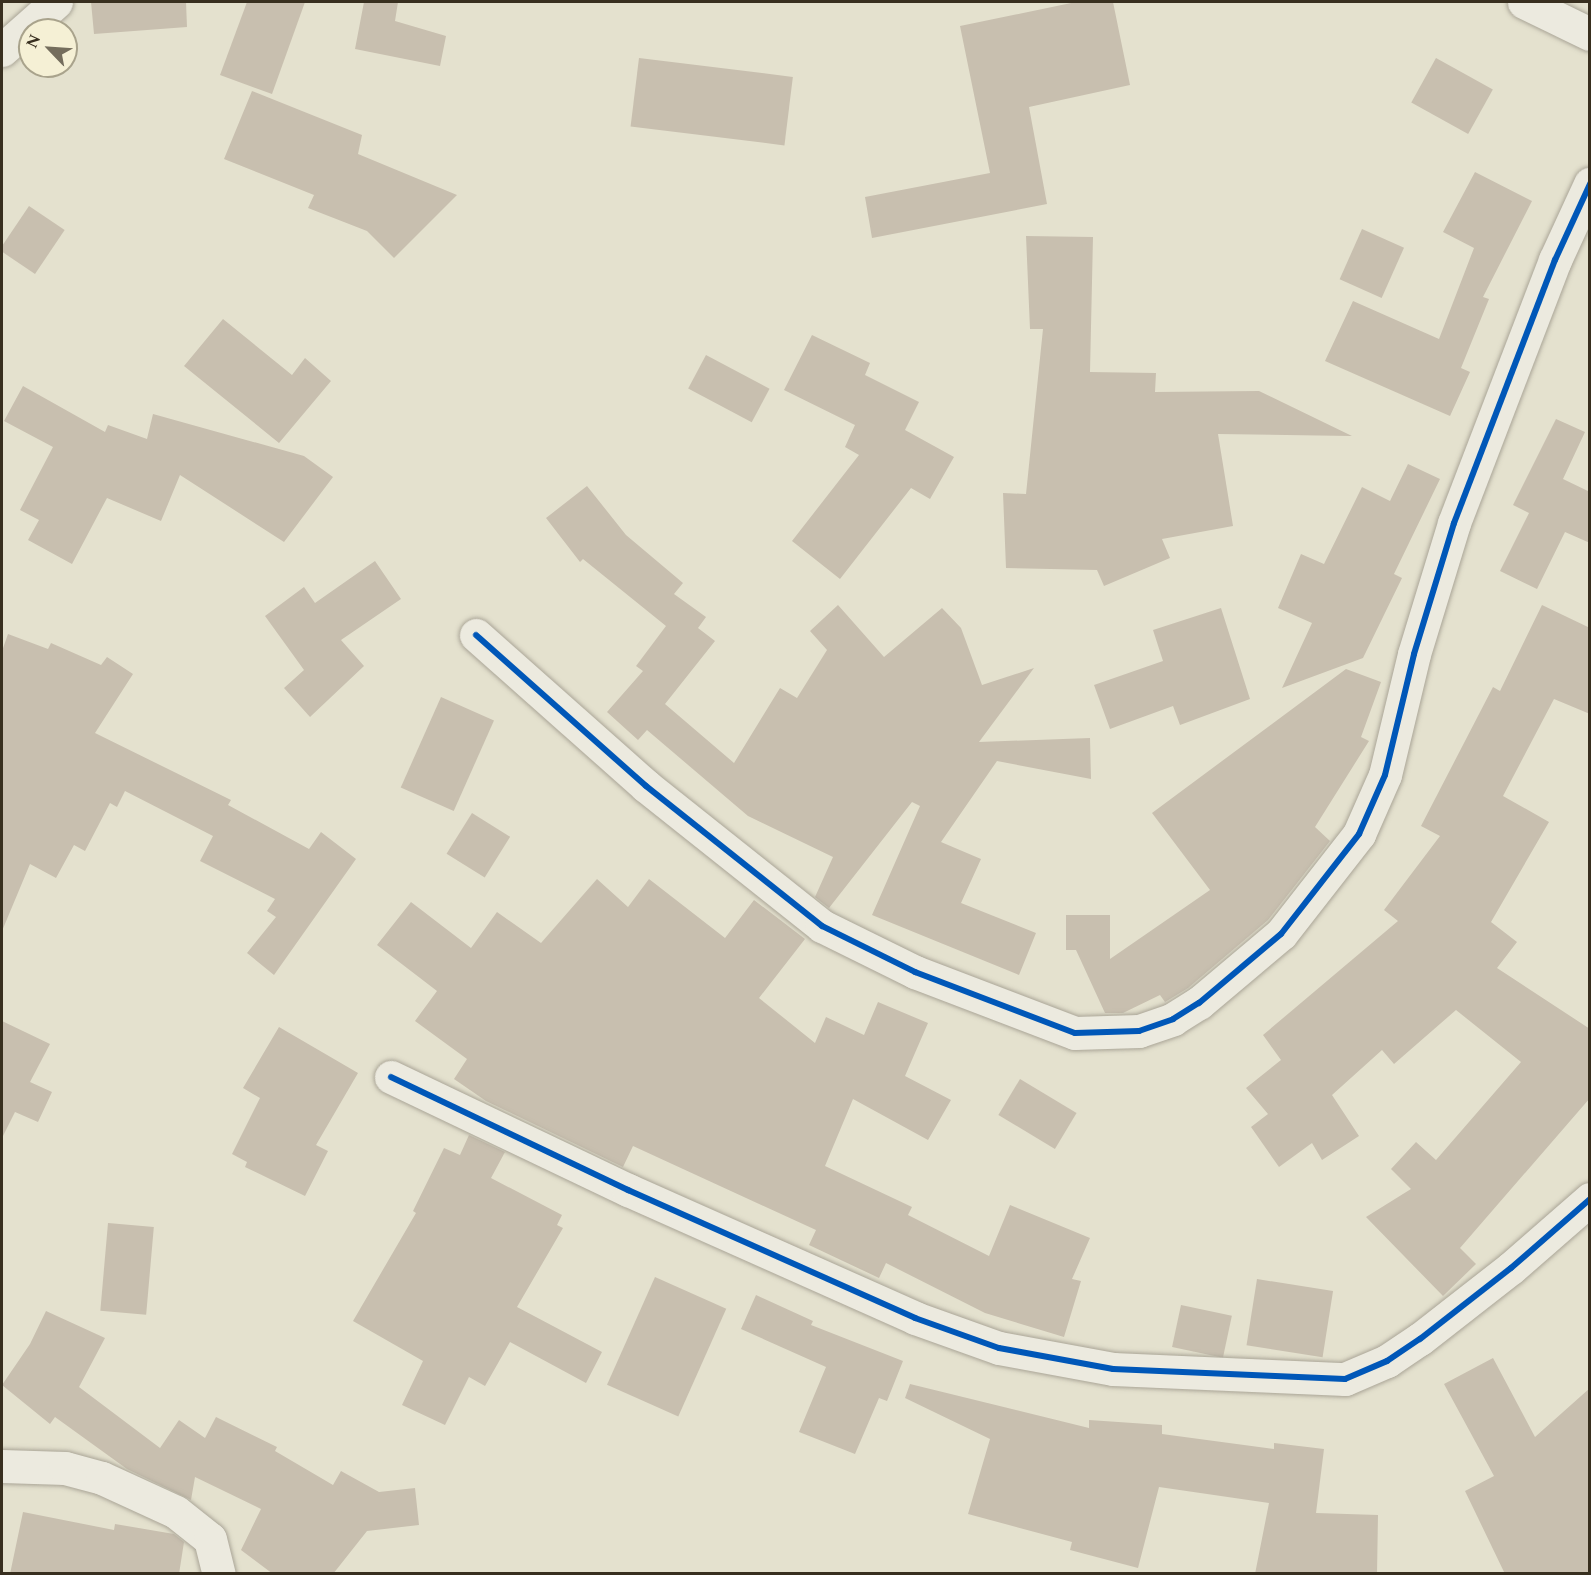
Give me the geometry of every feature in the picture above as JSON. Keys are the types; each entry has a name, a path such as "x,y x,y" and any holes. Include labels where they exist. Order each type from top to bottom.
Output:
{"street":[{"path":"2,50 56,2"},
{"path":"1524,2 1590,34"},
{"path":"476,635 646,786 822,926 915,972 1075,1033 1139,1031 1173,1019 1199,1003 1281,934 1359,834 1385,775 1414,654 1454,523 1555,260 1590,184"},
{"path":"391,1077 628,1190 915,1318 999,1348 1113,1369 1345,1379 1387,1361 1420,1339 1511,1268 1590,1199"},
{"path":"2,1466 65,1468 102,1478 176,1512 210,1539 219,1574"}],"building":[{"path":"91,2 186,2 187,27 94,34"},
{"path":"247,2 305,2 272,94 220,75"},
{"path":"364,2 398,2 395,21 446,36 440,66 355,49"},
{"path":"1076,2 1113,2 1130,85 1029,107 1047,204 872,238 865,197 990,173 960,26"},
{"path":"639,58 793,77 784,145 631,126"},
{"path":"1436,58 1493,90 1468,134 1411,103"},
{"path":"252,91 362,135 358,154 457,195 394,258 367,231 308,208 314,195 224,159"},
{"path":"1475,172 1532,201 1483,297 1489,299 1461,368 1470,372 1450,416 1325,361 1353,301 1439,339 1474,248 1443,232"},
{"path":"29,206 65,230 35,274 2,252 2,246"},
{"path":"1362,229 1404,248 1382,298 1340,279"},
{"path":"1026,236 1093,237 1090,372 1156,373 1155,392 1259,391 1352,436 1218,434 1233,526 1162,539 1170,558 1104,586 1097,570 1006,568 1003,493 1026,494 1043,329 1030,329"},
{"path":"223,319 292,375 305,358 331,381 279,443 184,366"},
{"path":"812,335 870,363 865,375 919,402 905,430 954,457 930,499 911,488 840,579 792,541 859,455 845,447 855,425 784,390"},
{"path":"706,355 770,389 752,422 688,389"},
{"path":"23,386 105,432 108,425 147,439 153,414 304,456 333,477 284,542 180,475 161,521 107,498 72,564 28,540 39,520 20,510 53,447 4,421"},
{"path":"1556,419 1585,432 1563,479 1590,492 1590,543 1565,532 1537,589 1500,571 1529,513 1513,505"},
{"path":"1408,464 1440,479 1394,574 1402,578 1363,658 1282,688 1312,623 1278,608 1301,554 1324,564 1362,487 1390,501"},
{"path":"587,486 626,535 683,583 674,594 706,617 698,628 715,641 665,704 734,763 780,688 797,698 827,650 810,631 838,605 884,657 942,608 961,628 982,685 1034,668 979,742 1090,738 1091,779 997,761 941,842 981,859 961,903 1036,933 1019,975 872,915 920,806 912,802 829,908 815,897 833,857 748,816 647,730 638,740 607,712 643,671 636,666 666,626 583,559 580,562 546,518"},
{"path":"375,561 401,599 341,640 364,666 310,717 284,688 304,670 265,616 304,587 315,603"},
{"path":"1542,605 1590,628 1590,714 1554,699 1503,796 1549,822 1491,922 1517,942 1497,968 1590,1029 1590,1098 1460,1248 1476,1264 1443,1296 1366,1217 1411,1189 1391,1169 1416,1142 1436,1160 1521,1062 1456,1010 1394,1064 1382,1050 1332,1095 1359,1136 1322,1160 1312,1143 1279,1167 1251,1127 1268,1114 1246,1088 1281,1060 1263,1035 1398,921 1384,910 1440,836 1421,826 1493,687 1500,691"},
{"path":"1221,608 1250,699 1180,725 1173,706 1110,729 1094,685 1163,661 1153,630"},
{"path":"8,634 48,649 51,643 101,665 107,657 133,674 95,733 231,800 228,805 309,849 321,832 356,859 274,975 247,953 276,917 267,911 275,899 200,861 213,836 125,791 117,807 110,803 85,851 74,845 56,878 30,864 2,931 2,651"},
{"path":"1346,669 1381,682 1361,737 1369,741 1315,827 1330,841 1268,920 1188,988 1165,1002 1160,995 1123,1013 1105,1013 1076,950 1066,950 1066,915 1110,915 1110,959 1210,890 1152,813"},
{"path":"441,697 494,721 454,811 401,787"},
{"path":"472,813 510,837 485,878 447,854"},
{"path":"597,879 628,907 649,879 725,938 754,900 805,939 759,998 815,1043 826,1017 864,1035 878,1002 928,1023 905,1076 951,1100 928,1140 853,1099 825,1166 912,1207 908,1215 989,1256 1010,1205 1090,1238 1072,1279 1081,1281 1064,1337 985,1313 886,1263 879,1278 809,1245 816,1230 633,1146 623,1167 486,1101 454,1079 467,1059 415,1021 437,991 377,945 411,902 471,948 497,912 541,943"},
{"path":"2,1021 50,1044 30,1082 52,1092 38,1122 15,1112 2,1138"},
{"path":"279,1027 358,1073 316,1145 328,1151 305,1196 245,1167 247,1162 232,1154 260,1098 243,1088"},
{"path":"1020,1079 1077,1113 1055,1149 998,1115"},
{"path":"469,1135 505,1152 491,1178 562,1215 557,1225 563,1228 517,1307 602,1352 586,1383 510,1342 485,1386 469,1377 445,1425 402,1405 423,1361 353,1321 416,1213 413,1211 444,1148 460,1155"},
{"path":"108,1223 154,1227 146,1315 100,1311"},
{"path":"655,1277 726,1309 678,1417 607,1385"},
{"path":"1257,1279 1333,1291 1323,1357 1247,1345"},
{"path":"756,1295 813,1321 811,1325 903,1361 887,1401 879,1398 855,1454 799,1432 826,1367 741,1329"},
{"path":"1181,1305 1232,1316 1223,1358 1172,1347"},
{"path":"46,1311 105,1338 79,1387 160,1448 179,1420 205,1438 216,1417 277,1447 275,1451 333,1485 341,1471 379,1492 415,1488 419,1525 367,1531 333,1574 273,1574 241,1550 261,1509 195,1477 191,1500 127,1469 55,1417 50,1424 2,1385 30,1344"},
{"path":"1493,1358 1535,1437 1590,1388 1590,1574 1505,1574 1465,1491 1494,1476 1444,1384"},
{"path":"910,1384 1089,1428 1089,1420 1162,1425 1162,1434 1274,1449 1274,1443 1324,1449 1316,1513 1378,1515 1377,1574 1255,1574 1269,1503 1159,1487 1138,1568 1070,1550 1072,1542 968,1514 990,1439 905,1398"},
{"path":"23,1512 114,1530 115,1524 174,1534 184,1542 179,1574 10,1574"}],"cycle path":[{"path":"476,635 646,786 822,926 915,972 1075,1033 1139,1031 1173,1019 1199,1003 1281,934 1359,834 1385,775 1414,654 1454,523 1555,260 1590,184"},
{"path":"391,1077 628,1190 915,1318 999,1348 1113,1369 1345,1379 1387,1361 1420,1339 1511,1268 1590,1199"}]}
